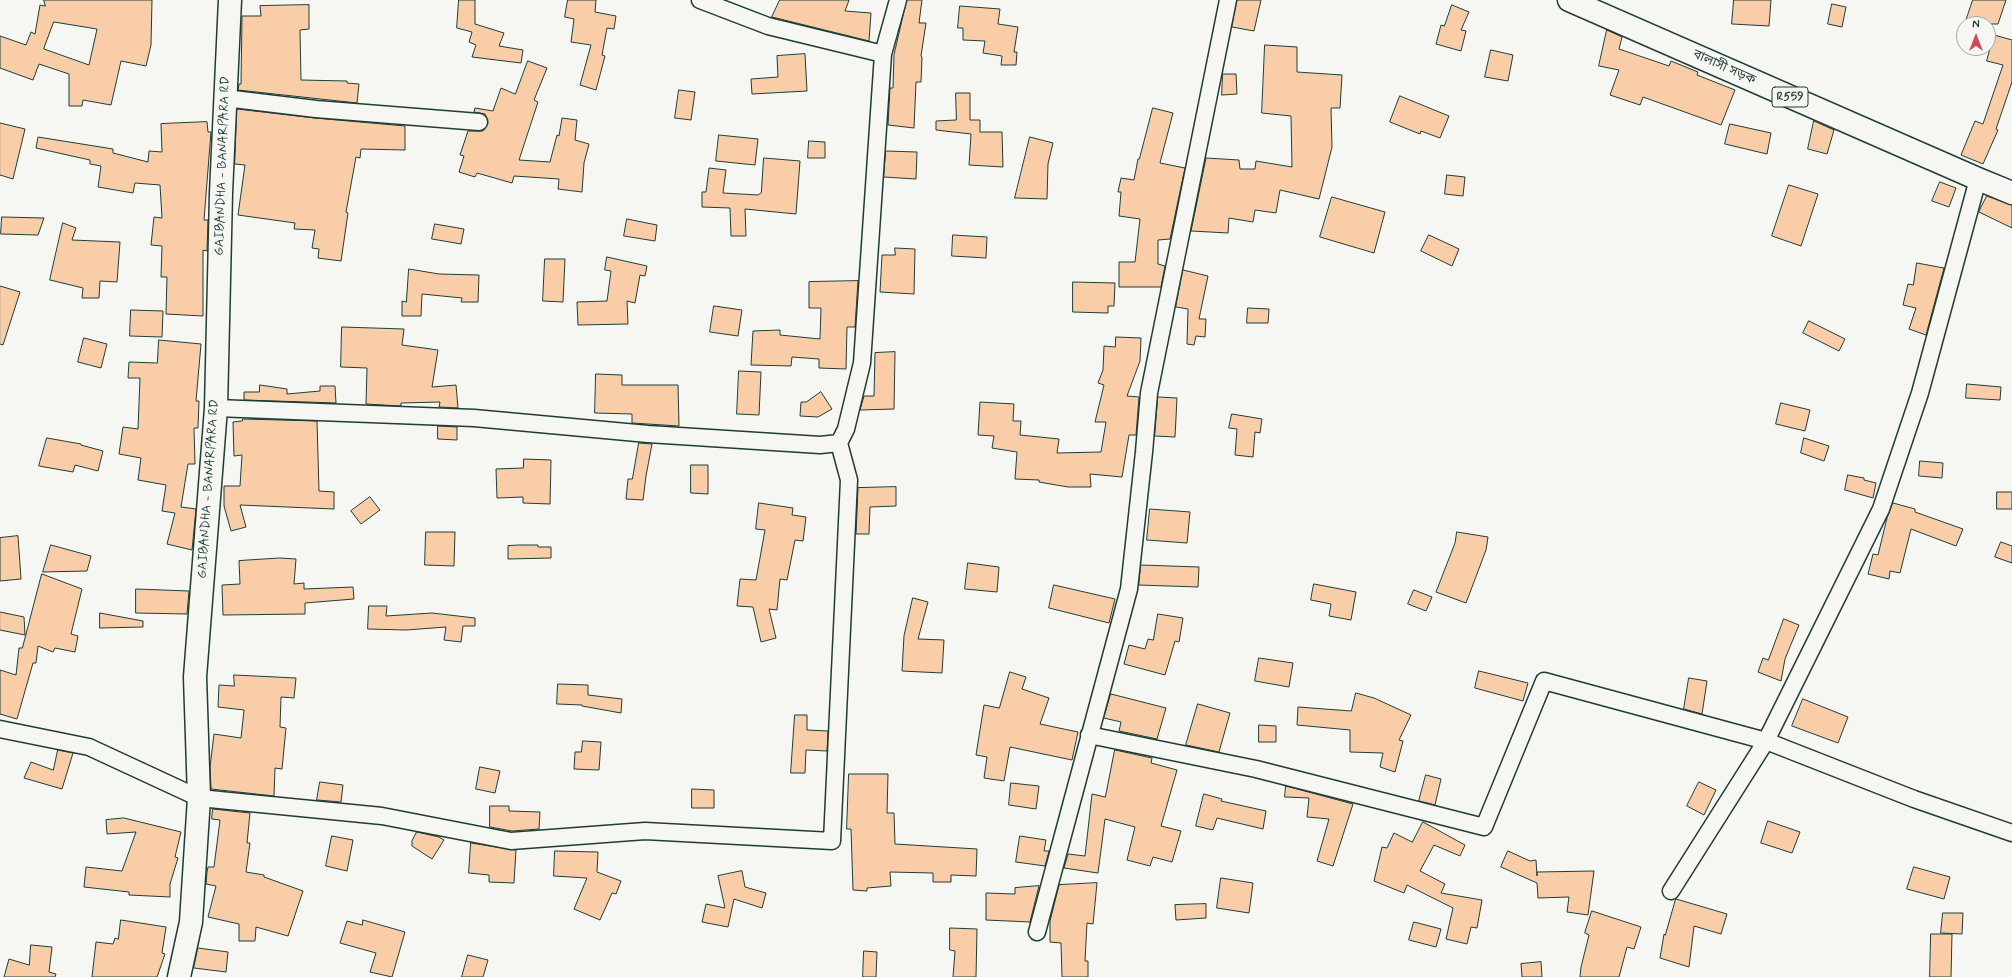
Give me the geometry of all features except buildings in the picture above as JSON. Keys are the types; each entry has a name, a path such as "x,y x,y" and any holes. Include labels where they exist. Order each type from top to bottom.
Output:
{"main road":[{"name":"GAIBANDHA - BANARPARA RD","path":"179,977 191,922 199,798 195,677 216,408 221,193 230,0"},
{"name":"বালাসী সড়ক","path":"1569,0 2012,193"}],"street":[{"path":"700,0 768,26 883,54"},
{"path":"0,729 89,747 199,798 382,816 511,841 645,831 832,841 849,480 839,443 846,429 862,363 883,54 898,0"},
{"path":"1037,932 1129,589 1149,393 1228,0"},
{"path":"225,92 233,99 308,108 479,122"},
{"path":"1671,892 1766,741 1881,509 1920,393 1978,179"},
{"path":"216,408 474,418 648,434 820,445 839,443"},
{"path":"1089,735 1256,769 1484,827 1544,681 1766,741 1914,799 2012,833"}]}
